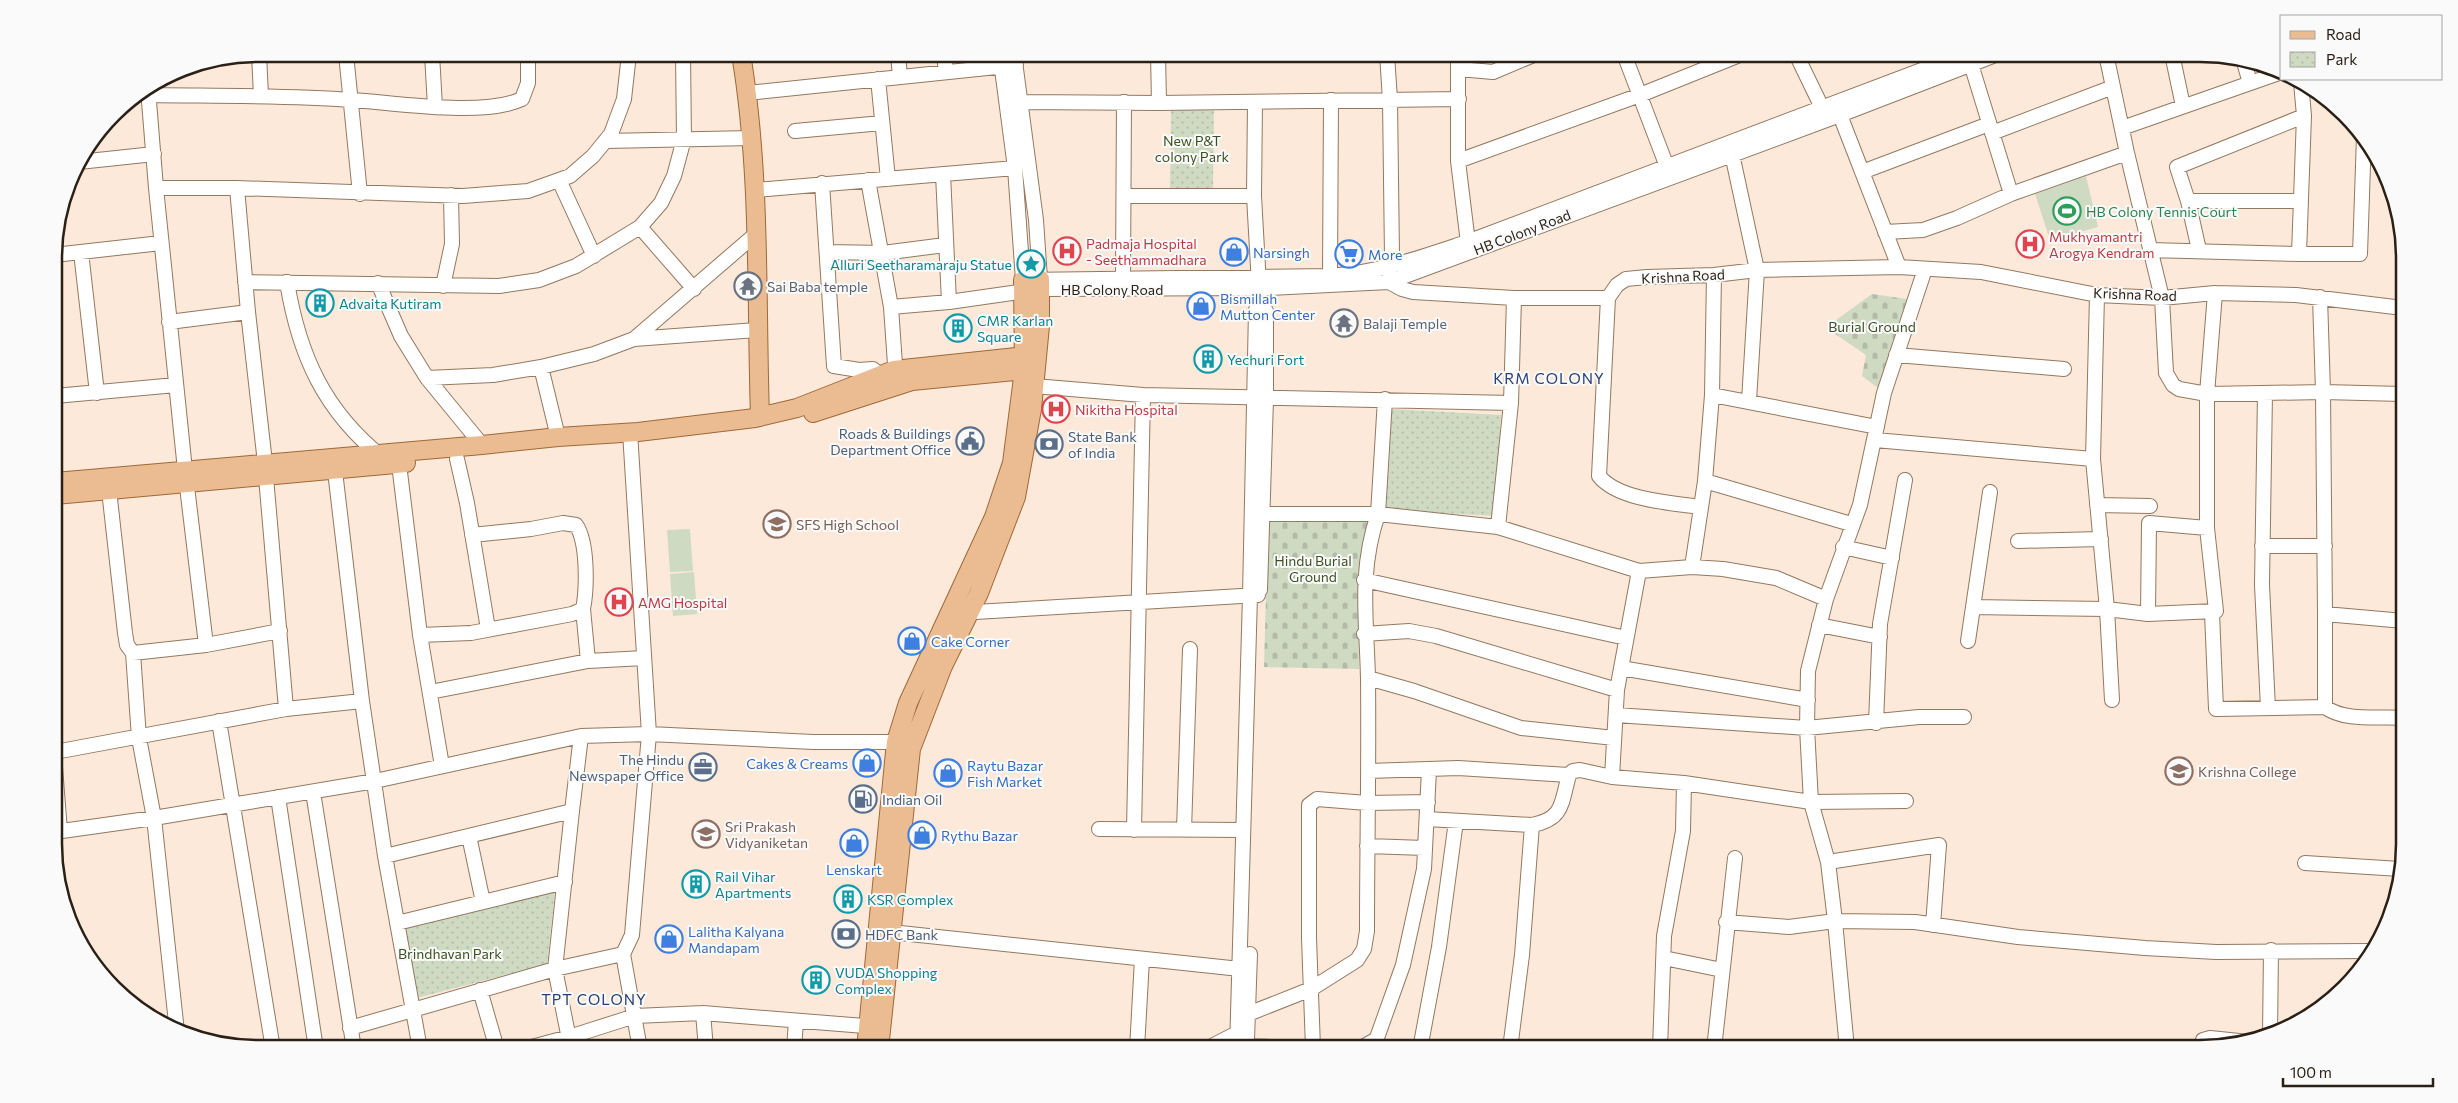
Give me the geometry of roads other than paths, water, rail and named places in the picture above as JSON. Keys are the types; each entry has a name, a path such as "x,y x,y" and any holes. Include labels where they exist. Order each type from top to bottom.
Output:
{"main road":[{"path":"742,62 748,93 755,190 757,330 761,422"},
{"path":"877,1040 875,1027 896,742 908,703 994,517 1007,481 1012,463 1032,284"},
{"path":"870,1040 875,1027 891,932 911,749 943,666 970,612 1016,497 1022,477 1040,326 1032,284"},
{"path":"266,470 334,471 761,422 818,412 890,377 1024,363"},
{"path":"62,482 186,477 266,470 377,453 558,437 631,437"},
{"path":"62,494 108,490 186,477"}],"street":[{"path":"259,62 261,96"},
{"path":"347,62 360,194"},
{"path":"432,62 434,106"},
{"path":"154,92 352,100 434,106 501,106 522,99 528,83 528,62"},
{"path":"156,188 237,188 360,194 451,195 528,191 570,176 593,156 611,134 624,99 629,62"},
{"path":"245,282 499,286 540,280 576,266 640,228 662,203 674,176 684,139 683,62"},
{"path":"899,62 900,76"},
{"path":"945,62 946,72"},
{"path":"748,93 946,72 998,62"},
{"path":"1008,62 1015,168 1032,284"},
{"path":"1009,62 1022,102 1036,220 1032,284"},
{"path":"1158,62 1158,103"},
{"path":"1388,62 1390,100 1392,256 1389,275"},
{"path":"1459,62 1460,99 1458,161 1468,247"},
{"path":"1459,69 1493,72 1517,62"},
{"path":"1627,62 1669,171"},
{"path":"1458,161 1640,95 1722,62"},
{"path":"1800,62 1862,172 1899,267"},
{"path":"1669,171 1732,154 1961,62"},
{"path":"1969,62 2012,194"},
{"path":"2108,62 2127,153 2162,298 2166,373 2172,385 2180,389 2207,394 2323,392 2396,394"},
{"path":"2174,62 2183,106"},
{"path":"2246,68 2250,84"},
{"path":"2122,128 2272,76"},
{"path":"878,79 888,178"},
{"path":"1862,172 2114,87"},
{"path":"2299,254 2304,116 2301,91"},
{"path":"148,96 169,322 206,645"},
{"path":"1022,102 1158,103 1460,99"},
{"path":"1330,276 1331,100"},
{"path":"1123,278 1125,196 1124,102"},
{"path":"1241,1040 1238,1032 1243,830 1255,596 1262,514 1256,310 1260,303 1260,282 1254,196 1255,102"},
{"path":"891,307 950,302 1032,284 1123,278 1260,282 1362,274 1389,275 1669,171 1830,115"},
{"path":"2199,250 2188,201 2177,166 2304,116"},
{"path":"795,131 882,123"},
{"path":"605,141 752,138"},
{"path":"2150,250 2360,254 2364,150"},
{"path":"1885,232 1923,230 1958,218 2012,194 2127,153"},
{"path":"90,158 154,154"},
{"path":"1732,154 1757,270 1750,402"},
{"path":"755,190 1015,168"},
{"path":"943,174 945,245 950,302"},
{"path":"558,180 594,256"},
{"path":"822,184 834,366 859,370 873,369 890,377 891,307 883,253 868,180"},
{"path":"237,188 248,312 266,470 286,710"},
{"path":"444,286 452,244 451,195"},
{"path":"1125,196 1254,196"},
{"path":"2188,201 2301,201"},
{"path":"640,228 694,289"},
{"path":"634,339 694,289 756,233"},
{"path":"62,254 161,244"},
{"path":"827,252 883,253 945,245"},
{"path":"81,252 97,392"},
{"name":"Krishna Road","path":"1608,298 1617,285 1626,279 1714,275 1757,270 1899,267 1989,273 2097,295 2162,298 2214,293 2320,297 2396,307"},
{"path":"1846,1040 1828,862 1812,802 1806,728 1808,671 1826,599 1851,524 1860,505 1884,393 1925,269"},
{"path":"1389,275 1402,289 1412,292 1514,298 1608,298 1599,476 1604,482 1638,497 1700,507"},
{"name":"HB Colony Road","path":"1032,284 1260,282 1389,275"},
{"path":"1692,567 1705,482 1712,395 1714,275"},
{"path":"287,282 292,315 303,351 316,380 340,418 377,453 395,464 420,635 442,766"},
{"path":"378,283 401,336 427,378 482,445"},
{"path":"2214,293 2207,394 2207,528 2216,611"},
{"path":"2097,295 2093,459 2107,609 2112,700"},
{"path":"2320,297 2325,546 2325,707"},
{"path":"1498,527 1511,403 1514,298"},
{"path":"169,322 248,312"},
{"path":"427,378 493,375 541,367 594,354 634,339 757,330"},
{"path":"1896,355 2064,369"},
{"path":"541,367 558,437"},
{"path":"62,395 176,386"},
{"path":"1034,386 1143,395 1511,403"},
{"path":"2265,393 2262,585 2268,708"},
{"path":"1134,830 1143,395"},
{"path":"1712,395 1750,402 1876,434 2093,459"},
{"path":"1245,1040 1248,1014 1260,399"},
{"path":"1223,1040 1238,1032 1248,1014 1310,989 1357,960 1364,949 1366,931 1368,678 1364,634 1364,580 1373,529 1378,514 1384,399"},
{"path":"631,437 649,734 632,935 623,954 639,1040"},
{"path":"457,458 488,629"},
{"path":"334,471 362,701 385,856 411,1010 418,1040"},
{"path":"1876,723 1880,637 1905,480"},
{"path":"1705,482 1851,524"},
{"path":"108,490 125,634 127,645 133,653 138,738 154,818 176,1022"},
{"path":"1968,641 1990,492"},
{"path":"2098,505 2150,506"},
{"path":"1262,514 1378,514 1498,527 1639,571 1692,567 1723,569 1776,578 1826,599"},
{"path":"472,535 530,529 563,523 576,525 583,544 585,588 583,609 588,661"},
{"path":"2148,614 2149,523 2207,528"},
{"path":"2018,541 2101,539"},
{"path":"2262,546 2325,546"},
{"path":"1843,547 1892,558"},
{"path":"1612,777 1617,690 1639,571"},
{"path":"1364,580 1626,638"},
{"path":"952,608 970,612 1255,596"},
{"path":"1973,607 2107,609 2148,614 2216,611"},
{"path":"420,635 471,633 572,614 583,609"},
{"path":"2216,611 2212,614 2216,709 2325,707 2332,712 2349,716 2396,718"},
{"path":"2325,614 2396,620"},
{"path":"1819,624 1880,637"},
{"path":"133,653 206,645 280,631"},
{"path":"1364,634 1409,631 1436,636 1617,690"},
{"path":"1184,830 1190,649"},
{"path":"430,692 588,661 644,658"},
{"path":"1621,668 1808,700"},
{"path":"1368,678 1414,691 1521,728 1614,738"},
{"path":"62,751 138,738 219,721 286,710 362,701"},
{"path":"1616,715 1806,728 1876,723 1919,717 1964,717"},
{"path":"219,721 272,1040"},
{"path":"62,830 154,818 375,781 581,736 649,734 813,742 896,742"},
{"path":"569,1040 555,968 581,736"},
{"path":"1368,771 1458,768 1569,775"},
{"path":"1376,1040 1403,965 1424,869 1429,770"},
{"path":"1427,819 1532,825 1547,822 1556,815 1569,775 1573,771 1580,770 1612,777 1684,783 1812,802 1906,801"},
{"path":"1660,1040 1664,936 1683,831 1684,783"},
{"path":"313,792 352,1040"},
{"path":"278,797 315,1040"},
{"path":"1318,1040 1310,989 1309,805 1316,799 1367,804 1428,802"},
{"path":"385,856 572,811"},
{"path":"1422,1040 1439,947 1456,821"},
{"path":"1511,1040 1522,955 1532,825"},
{"path":"1099,829 1243,830"},
{"path":"469,836 483,902"},
{"path":"1828,862 1939,845 1932,924"},
{"path":"1367,846 1425,848"},
{"path":"1715,1040 1726,922 1735,858"},
{"path":"2305,863 2394,869"},
{"path":"397,923 565,882"},
{"path":"1726,922 1789,927 1835,921 1932,924 2018,937 2216,952 2271,950 2365,951"},
{"path":"891,932 1240,969"},
{"path":"2270,1028 2271,950"},
{"path":"350,1028 555,968 623,954"},
{"path":"1664,958 1722,970"},
{"path":"1138,1040 1142,959"},
{"path":"480,990 494,1040"},
{"path":"577,1040 635,1016 703,1013 875,1027"},
{"path":"703,1013 705,1040"},
{"path":"795,1040 796,1021"},
{"path":"2203,1040 2210,1038 2222,1039"}],"place":[{"name":"HB Colony Tennis Court","path":"2067,211"},
{"name":"Mukhyamantri Arogya Kendram","path":"2030,244"},
{"name":"Padmaja Hospital - Seethammadhara","path":"1067,251"},
{"name":"Narsingh","path":"1234,252"},
{"name":"More","path":"1349,254"},
{"name":"Alluri Seetharamaraju Statue","path":"1031,264"},
{"name":"Sai Baba temple","path":"748,286"},
{"name":"Advaita Kutiram","path":"320,303"},
{"name":"Bismillah Mutton Center","path":"1201,306"},
{"name":"Balaji Temple","path":"1344,323"},
{"name":"CMR Karlan Square","path":"958,328"},
{"name":"Yechuri Fort","path":"1208,359"},
{"name":"Nikitha Hospital","path":"1056,409"},
{"name":"Roads & Buildings Department Office","path":"970,441"},
{"name":"State Bank of India","path":"1049,444"},
{"name":"SFS High School","path":"777,524"},
{"name":"AMG Hospital","path":"619,602"},
{"name":"Cake Corner","path":"912,641"},
{"name":"Cakes & Creams","path":"867,763"},
{"name":"The Hindu Newspaper Office","path":"703,767"},
{"name":"Krishna College","path":"2179,771"},
{"name":"Raytu Bazar Fish Market","path":"948,773"},
{"name":"Indian Oil","path":"863,799"},
{"name":"Sri Prakash Vidyaniketan","path":"706,834"},
{"name":"Rythu Bazar","path":"922,835"},
{"name":"Lenskart","path":"854,843"},
{"name":"Rail Vihar Apartments","path":"696,884"},
{"name":"KSR Complex","path":"848,899"},
{"name":"HDFC Bank","path":"846,934"},
{"name":"Lalitha Kalyana Mandapam","path":"669,939"},
{"name":"VUDA Shopping Complex","path":"816,980"}],"district":[{"name":"KRM COLONY","path":"1549,378"},
{"name":"TPT COLONY","path":"594,999"}],"park label":[{"name":"New P&T colony Park","path":"1192,148"},
{"name":"Burial Ground","path":"1872,326"},
{"name":"Hindu Burial Ground","path":"1313,568"},
{"name":"Brindhavan Park","path":"450,953"}]}
